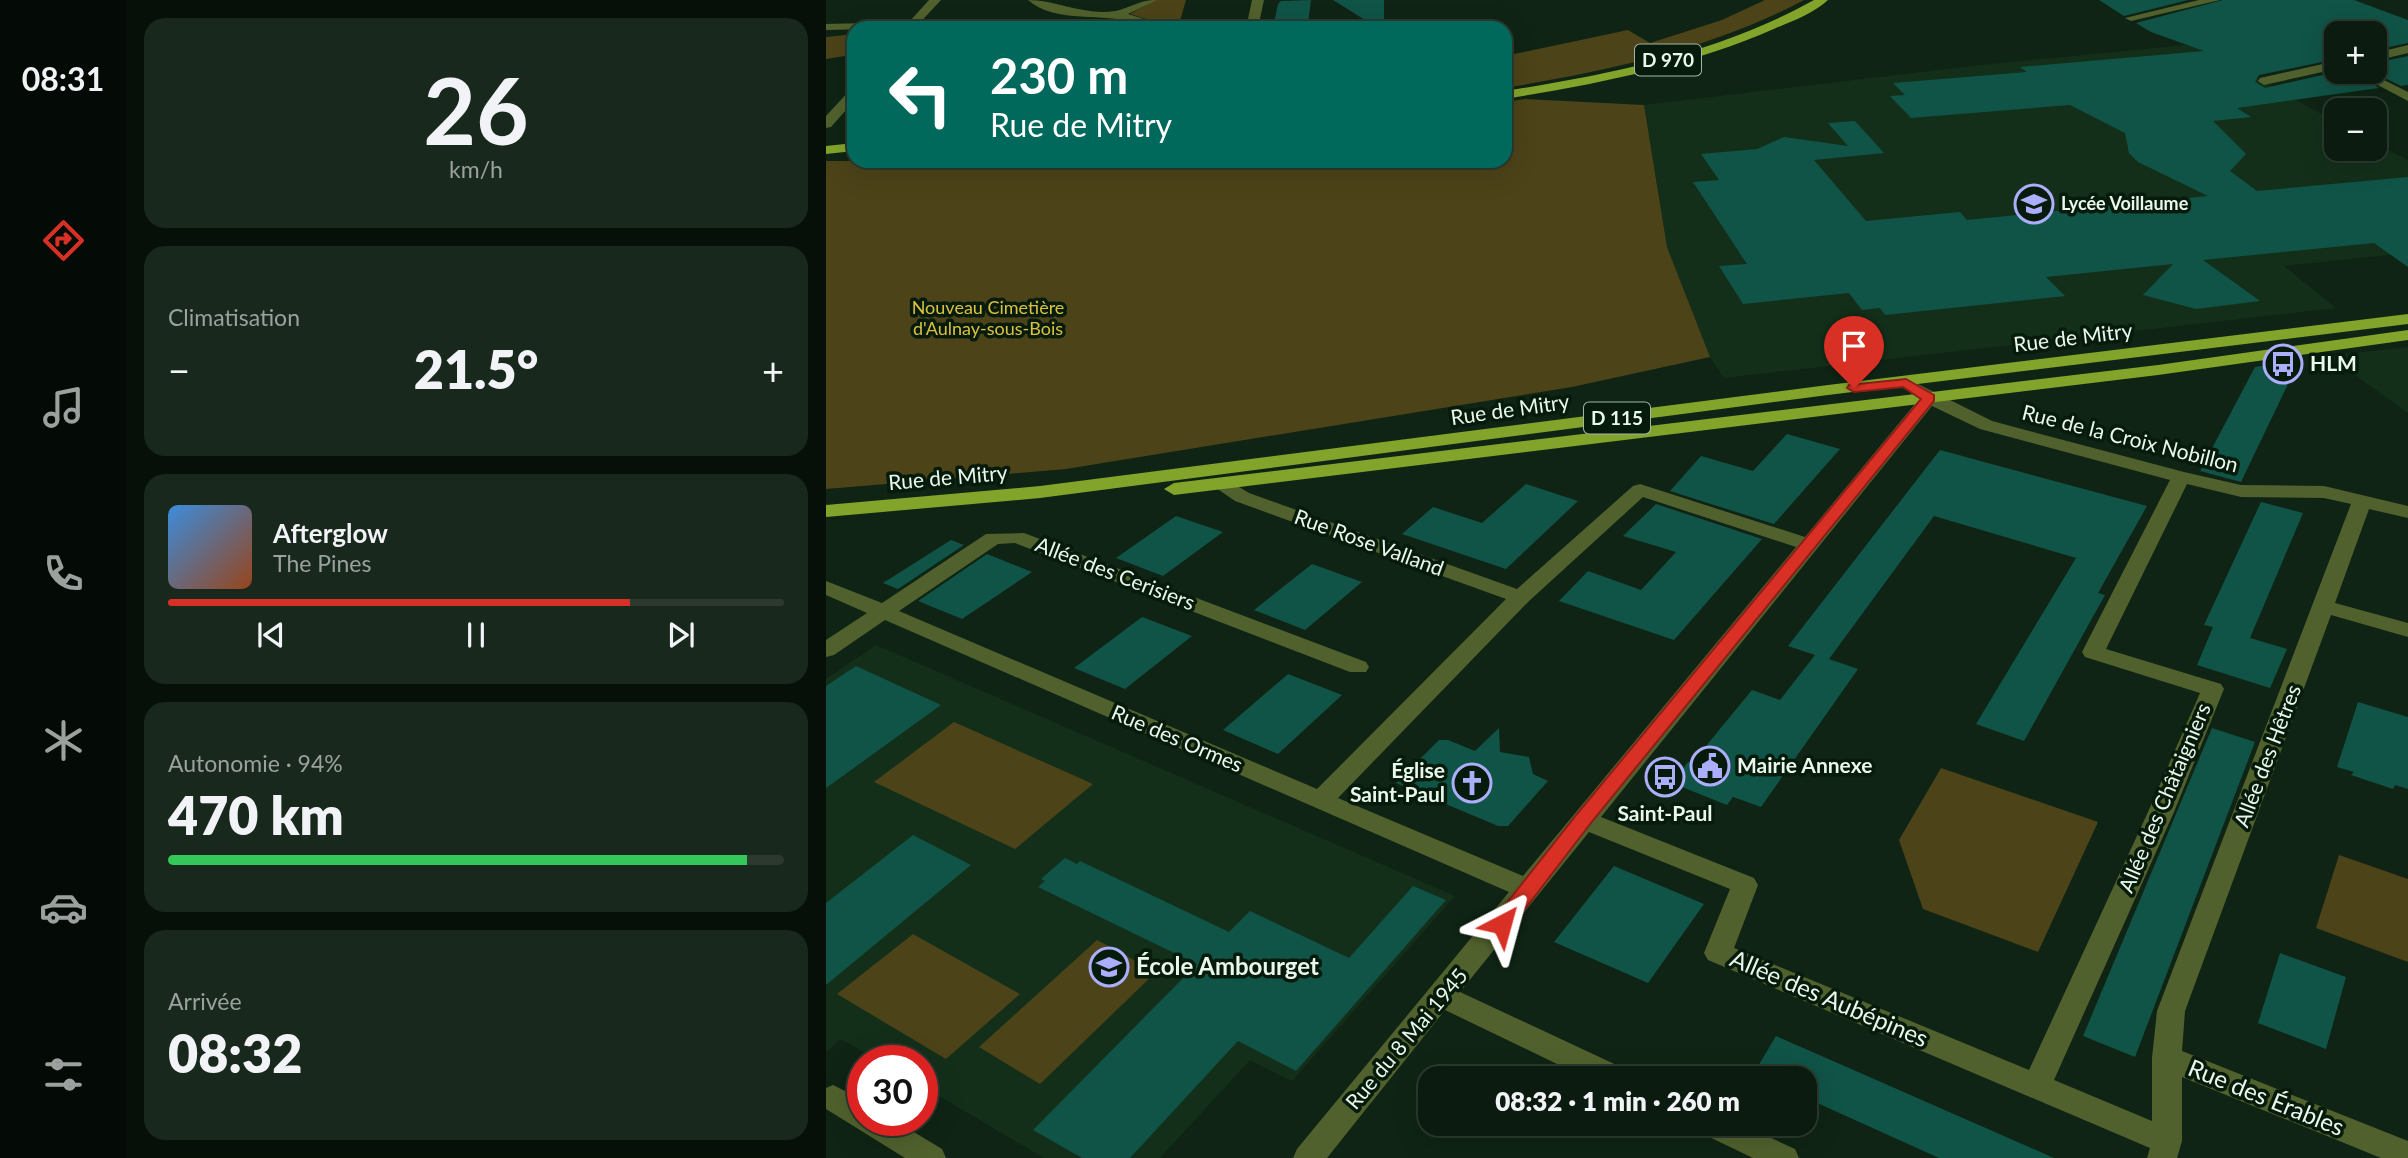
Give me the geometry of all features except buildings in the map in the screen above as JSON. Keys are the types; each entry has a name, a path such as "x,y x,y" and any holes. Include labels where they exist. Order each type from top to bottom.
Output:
{"main road":[{"name":"D 970","path":"1512,94 1670,60 1758,31 1822,0"},
{"path":"826,150 847,148"},
{"name":"Rue de Mitry","path":"826,511 1040,492 2408,320"},
{"name":"Rue de Mitry","path":"826,524 1019,508 1929,398 2408,335"}],"street":[{"path":"916,21 935,0"},
{"path":"1034,0 1065,12 1140,21"},
{"path":"1099,21 1151,0"},
{"path":"1254,21 1258,0"},
{"path":"2131,18 2214,0"},
{"path":"826,27 847,27"},
{"path":"2387,54 2408,49"},
{"path":"2263,81 2324,68"},
{"path":"2383,84 2408,97"},
{"path":"826,124 847,108"},
{"name":"Rue de la Croix Nobillon","path":"1906,383 1929,398 1986,425 2181,477 2241,491 2311,491 2408,512"},
{"name":"Rue du 8 Mai 1945","path":"1308,1158 1929,398"},
{"name":"Allée des Châtaigniers","path":"2036,1085 2161,812 2213,688 2093,652 2181,477"},
{"name":"Rue Rose Valland","path":"1220,483 1241,497 1520,597"},
{"path":"1321,800 1520,597 1640,491 1810,545"},
{"name":"Allée des Hêtres","path":"2171,1011 2362,500"},
{"name":"Allée des Cerisiers","path":"826,650 993,538 1017,537 1357,667"},
{"name":"Rue des Ormes","path":"831,594 884,612 1529,890"},
{"path":"2323,606 2408,630"},
{"name":"Allée des Aubépines","path":"1583,819 1745,885 1718,953 2036,1085 2164,1149"},
{"path":"1442,996 1590,1066"},
{"name":"Rue des Érables","path":"2171,1011 2167,1058 2408,1155"},
{"path":"2164,1149 2167,1058"},
{"path":"833,1098 847,1106"},
{"path":"895,1136 931,1158"},
{"path":"1737,1136 1784,1158"}],"shaded area":[{"name":"Lycée Voillaume","path":"2196,44 2324,115 2324,161 2387,161 2387,149 2408,160 2408,253 2284,266 2336,308 1724,378 1710,357 1667,247 1644,105 1980,65"},
{"path":"2408,347 2408,413 2328,356"},
{"name":"École Ambourget","path":"876,645 1455,896 1292,1081 1250,1060 1160,1158 1044,1158 938,1095 938,1045 852,1045 841,1039 826,1052 826,679"}],"green space":[{"path":"1155,0 1186,0 1180,21 1147,21 1130,14"},
{"path":"1765,0 1804,0 1733,32 1696,45 1620,66 1512,87 1512,55 1628,30 1650,43 1722,20"},
{"path":"846,35 847,56 826,59 826,37"},
{"name":"Nouveau Cimetière d'Aulnay-sous-Bois","path":"1525,99 1644,105 1667,247 1710,357 1572,387 1066,469 826,489 826,161 847,161 847,168 1512,168 1512,101"},
{"path":"954,722 1093,784 1015,849 874,782"},
{"path":"1941,768 2098,822 2038,952 1923,909 1899,840"},
{"path":"2339,855 2408,879 2408,962 2316,928"},
{"path":"913,934 1020,994 946,1059 938,1054 938,1045 923,1045 837,994"},
{"path":"1097,940 1156,972 1040,1084 979,1047"}],"place":[{"name":"Lycée Voillaume","path":"2034,204"},
{"name":"HLM","path":"2283,364"},
{"name":"Mairie Annexe","path":"1710,766"},
{"name":"Saint-Paul","path":"1665,777"},
{"name":"Église Saint-Paul","path":"1472,783"},
{"name":"École Ambourget","path":"1109,967"}],"route":[{"path":"1502,924 1583,819 1929,398 1906,383 1854,388"}]}
